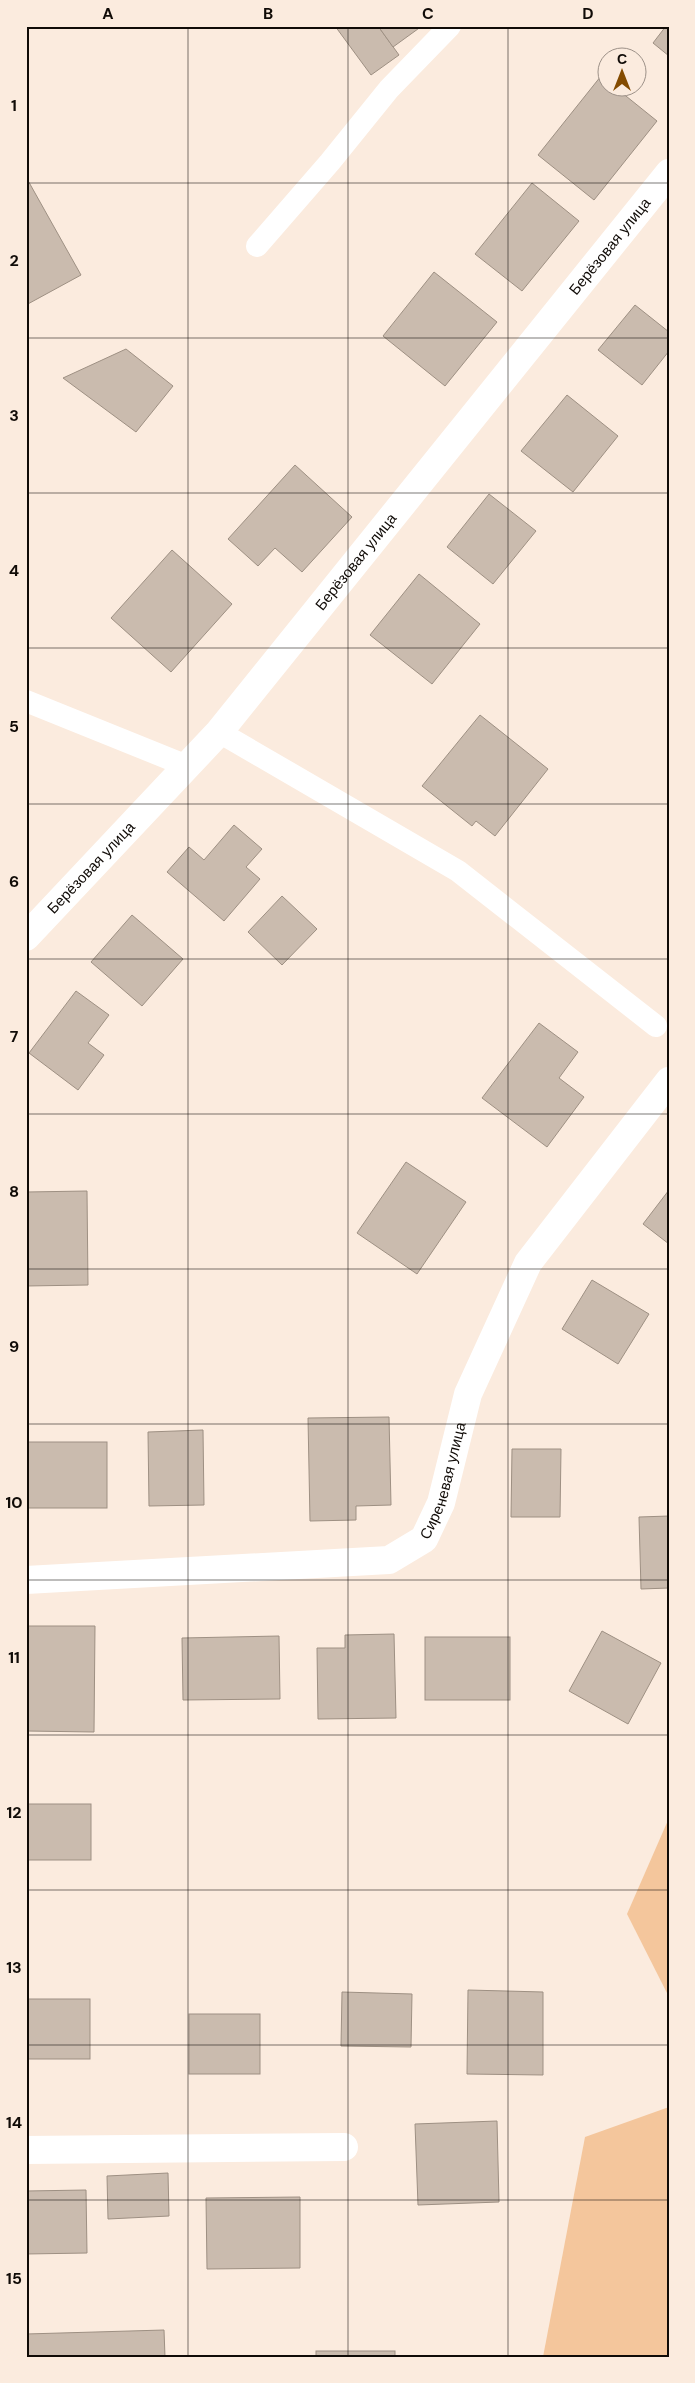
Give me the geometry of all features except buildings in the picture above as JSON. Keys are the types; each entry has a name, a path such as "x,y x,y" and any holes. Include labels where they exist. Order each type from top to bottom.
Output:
{"street":[{"name":"Берёзовая улица","path":"26,937 219,732 669,173"},
{"name":"Сиреневая улица","path":"26,1580 389,1560 424,1539 441,1503 468,1394 528,1263 669,1081"},
{"path":"26,2150 344,2147"}],"lane":[{"path":"257,246 390,89 450,26"},
{"path":"26,701 187,766"},
{"path":"219,732 458,872 656,1026"}],"shaded area":[{"path":"669,1818 669,1997 627,1914"},
{"path":"669,2107 669,2357 543,2357 585,2137"}]}
